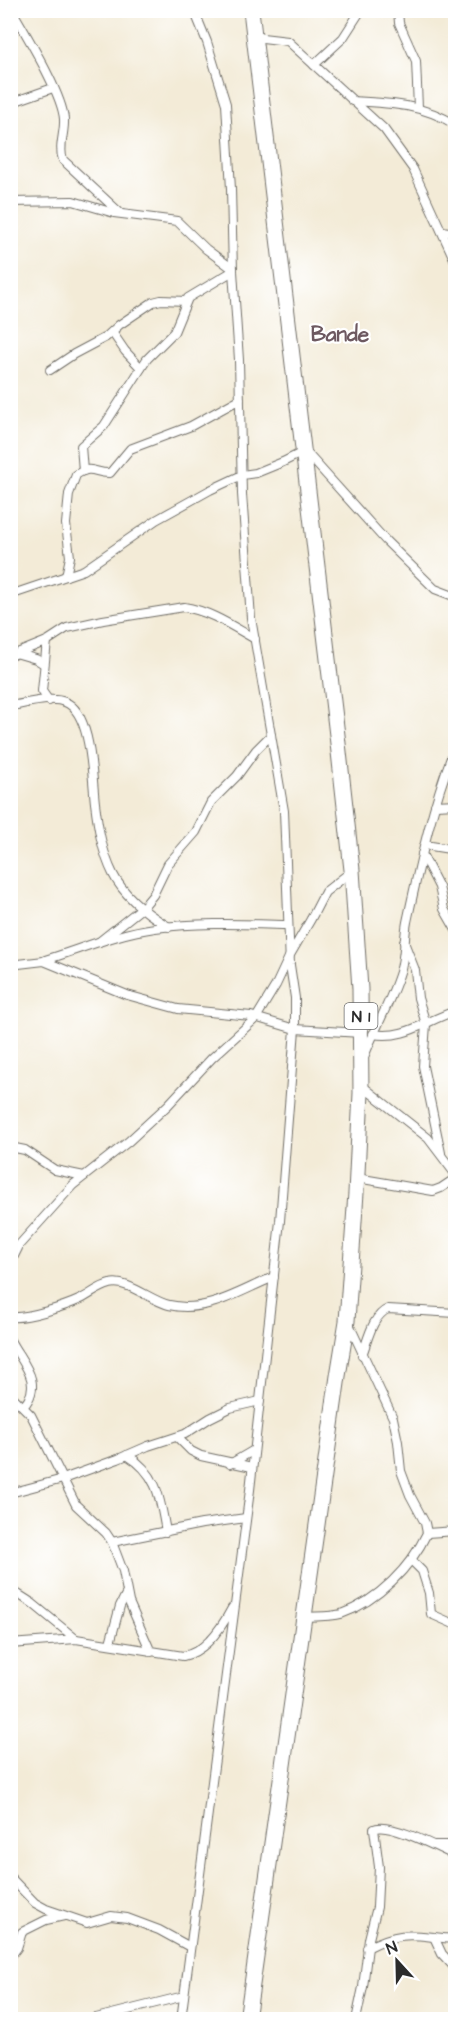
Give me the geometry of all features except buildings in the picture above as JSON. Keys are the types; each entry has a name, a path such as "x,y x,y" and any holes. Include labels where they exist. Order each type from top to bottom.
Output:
{"highway":[{"name":"N 1","path":"247,2019 347,1321 357,1178 361,1066 367,1034 352,870 305,451 251,10"}],"street":[{"path":"182,2019 260,1401 274,1277 295,1029 284,811 251,618 242,475 226,104 207,42 194,10"},
{"path":"314,65 343,38 361,10"},
{"path":"398,10 399,23 416,61 418,108"},
{"path":"12,12 53,88 64,119 60,154 63,160 120,213"},
{"path":"255,37 288,42 384,129 413,169 456,263"},
{"path":"10,103 53,88"},
{"path":"352,101 388,103 418,108 438,114 456,124"},
{"path":"11,205 73,201 120,213 177,221 206,249 233,270"},
{"path":"442,231 456,233"},
{"path":"83,471 81,446 104,426 141,368 174,332 186,301 233,270"},
{"path":"50,370 106,337 153,302 186,301"},
{"path":"112,332 141,368"},
{"path":"66,576 70,557 65,530 69,494 76,475 89,469 110,473 129,449 190,426 240,399"},
{"path":"10,595 84,570 156,520 242,475 256,473 305,451 386,541 435,589 456,597"},
{"path":"15,655 47,641 67,628 184,607 215,616 255,639"},
{"path":"47,641 42,691 49,701"},
{"path":"15,655 36,659 44,664"},
{"path":"10,706 49,701 64,701 72,706 90,748 95,805 103,850 121,887 142,907 169,927"},
{"path":"99,942 142,907 153,895 168,864 196,832 212,802 271,735"},
{"path":"367,1034 392,996 401,969 404,942 424,849 444,774 456,745"},
{"path":"435,805 456,804"},
{"path":"424,849 456,850"},
{"path":"424,849 439,887 444,909 456,930"},
{"path":"10,1252 20,1244 73,1185 129,1141 168,1105 212,1058 256,1018 325,892 352,870"},
{"path":"10,965 44,961 99,942 136,932 169,927 288,925"},
{"path":"404,942 416,970 418,998 426,1024 423,1066 441,1153"},
{"path":"44,961 127,995 178,1010 228,1013 295,1029 398,1035 456,1011"},
{"path":"357,1178 433,1191 456,1177 441,1153 428,1138 361,1084"},
{"path":"10,1147 25,1150 55,1170 84,1176"},
{"path":"10,1264 20,1244"},
{"path":"10,1317 36,1313 79,1300 112,1283 124,1284 171,1306 200,1306 217,1302 274,1277"},
{"path":"362,1355 372,1328 383,1311 388,1309 456,1313"},
{"path":"304,1617 339,1614 357,1606 390,1584 411,1560 427,1533 425,1523 410,1495 401,1471 393,1418 347,1321"},
{"path":"10,1340 32,1380 32,1397 24,1406"},
{"path":"10,1394 31,1415 80,1511 97,1524 112,1542 123,1571 126,1594 151,1652"},
{"path":"10,1493 63,1479 177,1437 230,1408 260,1401"},
{"path":"177,1437 190,1451 201,1456 252,1467"},
{"path":"230,1464 254,1450"},
{"path":"127,1455 141,1464 154,1483 161,1501 166,1532"},
{"path":"112,1542 246,1518"},
{"path":"427,1533 456,1530"},
{"path":"411,1560 423,1571 429,1593 430,1614 456,1625"},
{"path":"10,1589 32,1603 76,1639"},
{"path":"110,1643 120,1606 126,1594"},
{"path":"10,1644 76,1639 183,1656 196,1652 216,1631 235,1601"},
{"path":"356,2019 368,1948 373,1941 377,1907 379,1877 374,1829 388,1828 456,1856"},
{"path":"431,1845 456,1845"},
{"path":"10,1877 34,1903 64,1916 87,1923 111,1916 127,1918 159,1930 190,1947"},
{"path":"10,1957 17,1948 20,1935 27,1928 64,1916"},
{"path":"373,1941 408,1934 456,1939"},
{"path":"434,1937 442,1954 456,1969"},
{"path":"88,2019 184,1996"}],"district":[{"name":"Bande","path":"340,334"}]}
